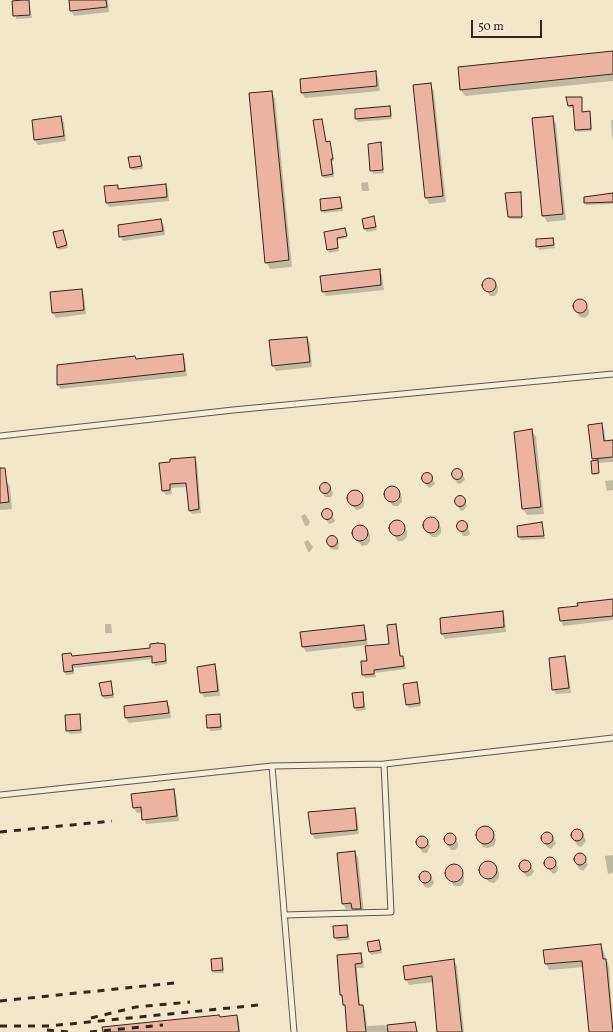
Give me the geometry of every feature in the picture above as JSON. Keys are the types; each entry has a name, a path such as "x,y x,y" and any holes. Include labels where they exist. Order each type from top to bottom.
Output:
{"lane":[{"path":"0,436 241,410 613,374"},
{"path":"0,795 272,766 384,764 613,738"},
{"path":"284,915 391,912 384,764"},
{"path":"272,766 294,1032"}],"building":[{"path":"29,0 30,15 13,16 12,1"},
{"path":"69,0 106,0 107,7 70,11"},
{"path":"613,51 613,74 460,90 458,67"},
{"path":"376,71 377,86 301,93 300,79"},
{"path":"431,83 443,196 425,198 413,85"},
{"path":"272,91 289,260 265,263 249,93"},
{"path":"566,97 582,97 582,112 590,111 591,129 575,130 573,105 568,106"},
{"path":"390,106 391,116 355,119 355,109"},
{"path":"61,116 64,136 34,140 32,120"},
{"path":"553,116 563,214 542,216 532,118"},
{"path":"322,119 326,142 330,141 333,159 331,159 333,174 322,176 313,120"},
{"path":"381,142 383,170 370,171 368,144"},
{"path":"140,156 142,166 130,168 128,157"},
{"path":"166,184 167,197 106,203 104,186 118,185 118,189"},
{"path":"521,192 522,217 508,217 505,193"},
{"path":"613,193 613,202 584,203 584,197"},
{"path":"340,197 342,208 321,211 320,199"},
{"path":"374,216 376,227 364,229 362,219"},
{"path":"161,219 163,231 119,237 118,225"},
{"path":"345,228 347,236 337,238 338,248 327,250 324,232"},
{"path":"63,230 67,245 57,248 53,232"},
{"path":"553,238 554,245 536,247 536,239"},
{"path":"380,269 381,285 322,292 320,276"},
{"path":"486,278 492,278 496,282 496,288 492,292 486,292 482,288 482,282"},
{"path":"82,289 84,310 52,313 50,292"},
{"path":"577,299 583,299 587,303 587,309 583,313 577,313 573,309 573,303"},
{"path":"307,337 310,362 272,366 269,340"},
{"path":"183,354 185,371 57,385 57,365 135,356 136,359"},
{"path":"602,423 604,441 613,440 613,457 592,459 588,425"},
{"path":"532,429 541,507 522,509 514,432"},
{"path":"195,457 199,509 189,511 186,483 170,484 170,490 162,491 159,463 170,462 170,459"},
{"path":"598,460 599,473 592,474 591,461"},
{"path":"0,468 5,468 9,502 0,503"},
{"path":"457,468 461,470 463,474 461,478 457,480 453,478 451,474 453,470"},
{"path":"427,472 431,474 433,478 431,482 427,484 423,482 421,478 423,474"},
{"path":"325,482 329,484 331,488 329,492 325,494 321,492 319,488 321,484"},
{"path":"392,486 398,488 400,494 398,500 392,502 386,500 384,494 386,488"},
{"path":"355,490 361,492 363,498 361,504 355,506 349,504 347,498 349,492"},
{"path":"460,495 464,497 466,501 464,505 460,507 456,505 454,501 456,497"},
{"path":"327,508 331,510 333,514 331,518 327,520 323,518 321,514 323,510"},
{"path":"431,517 437,519 439,525 437,531 431,533 425,531 423,525 425,519"},
{"path":"397,520 403,522 405,528 403,534 397,536 391,534 389,528 391,522"},
{"path":"462,520 466,522 468,526 466,530 462,532 458,530 456,526 458,522"},
{"path":"542,522 544,536 518,537 517,526"},
{"path":"360,525 366,527 368,533 366,539 360,541 354,539 352,533 354,527"},
{"path":"332,535 336,537 338,541 336,545 332,547 328,545 326,541 328,537"},
{"path":"613,599 613,616 560,621 558,608 578,606 577,603"},
{"path":"503,611 504,627 441,634 440,618"},
{"path":"396,624 400,656 403,656 404,666 374,670 374,674 362,675 361,661 367,661 365,646 389,644 387,625"},
{"path":"364,625 366,640 302,647 300,632"},
{"path":"150,644 165,644 166,661 152,663 152,656 72,665 73,671 64,672 62,654 71,653 72,656 150,648"},
{"path":"565,656 569,688 552,690 549,658"},
{"path":"215,664 218,691 200,693 197,667"},
{"path":"111,681 113,695 102,696 99,683"},
{"path":"417,682 420,703 406,705 403,684"},
{"path":"363,692 364,707 354,708 352,693"},
{"path":"167,701 169,713 125,718 124,706"},
{"path":"80,714 81,730 66,731 65,715"},
{"path":"220,714 221,727 207,728 206,715"},
{"path":"174,789 177,816 142,820 141,807 133,808 131,794"},
{"path":"355,808 357,830 311,834 308,812"},
{"path":"485,826 491,829 494,835 491,841 485,844 479,841 476,835 479,829"},
{"path":"579,829 582,830 582,840 575,841 572,840 571,833 572,830"},
{"path":"549,832 552,833 552,843 545,844 542,843 541,836 542,833"},
{"path":"452,833 455,834 455,844 448,845 445,844 444,837 445,834"},
{"path":"424,836 427,837 427,847 420,848 417,847 416,840 417,837"},
{"path":"355,851 361,909 352,909 351,903 342,904 337,853"},
{"path":"582,853 585,854 585,864 578,865 575,864 574,857 575,854"},
{"path":"552,857 555,858 555,868 548,869 545,868 544,861 545,858"},
{"path":"527,860 530,861 530,871 523,872 520,871 519,864 520,861"},
{"path":"488,861 494,864 497,870 494,876 488,879 482,876 479,870 482,864"},
{"path":"454,864 460,867 463,873 460,879 454,882 448,879 445,873 448,867"},
{"path":"427,871 430,872 430,882 423,883 420,882 419,875 420,872"},
{"path":"347,925 348,937 334,938 333,926"},
{"path":"379,940 381,950 369,952 367,942"},
{"path":"601,944 603,959 606,959 613,1032 589,1032 582,961 545,964 543,950"},
{"path":"361,953 362,963 355,964 359,1005 363,1005 366,1032 347,1032 345,1005 343,1005 342,995 340,995 337,955"},
{"path":"222,958 223,970 212,971 211,959"},
{"path":"454,959 462,1032 437,1032 432,976 405,980 403,966"},
{"path":"219,1015 220,1017 237,1015 239,1032 103,1032 102,1027"},
{"path":"415,1022 417,1032 388,1032 387,1025"}],"railway":[{"path":"0,832 112,821"},
{"path":"0,1001 174,983"},
{"path":"91,1018 136,1007 190,1002"},
{"path":"0,1026 49,1026 259,1005"},
{"path":"90,1032 163,1025"},
{"path":"47,1030 69,1032"}]}
